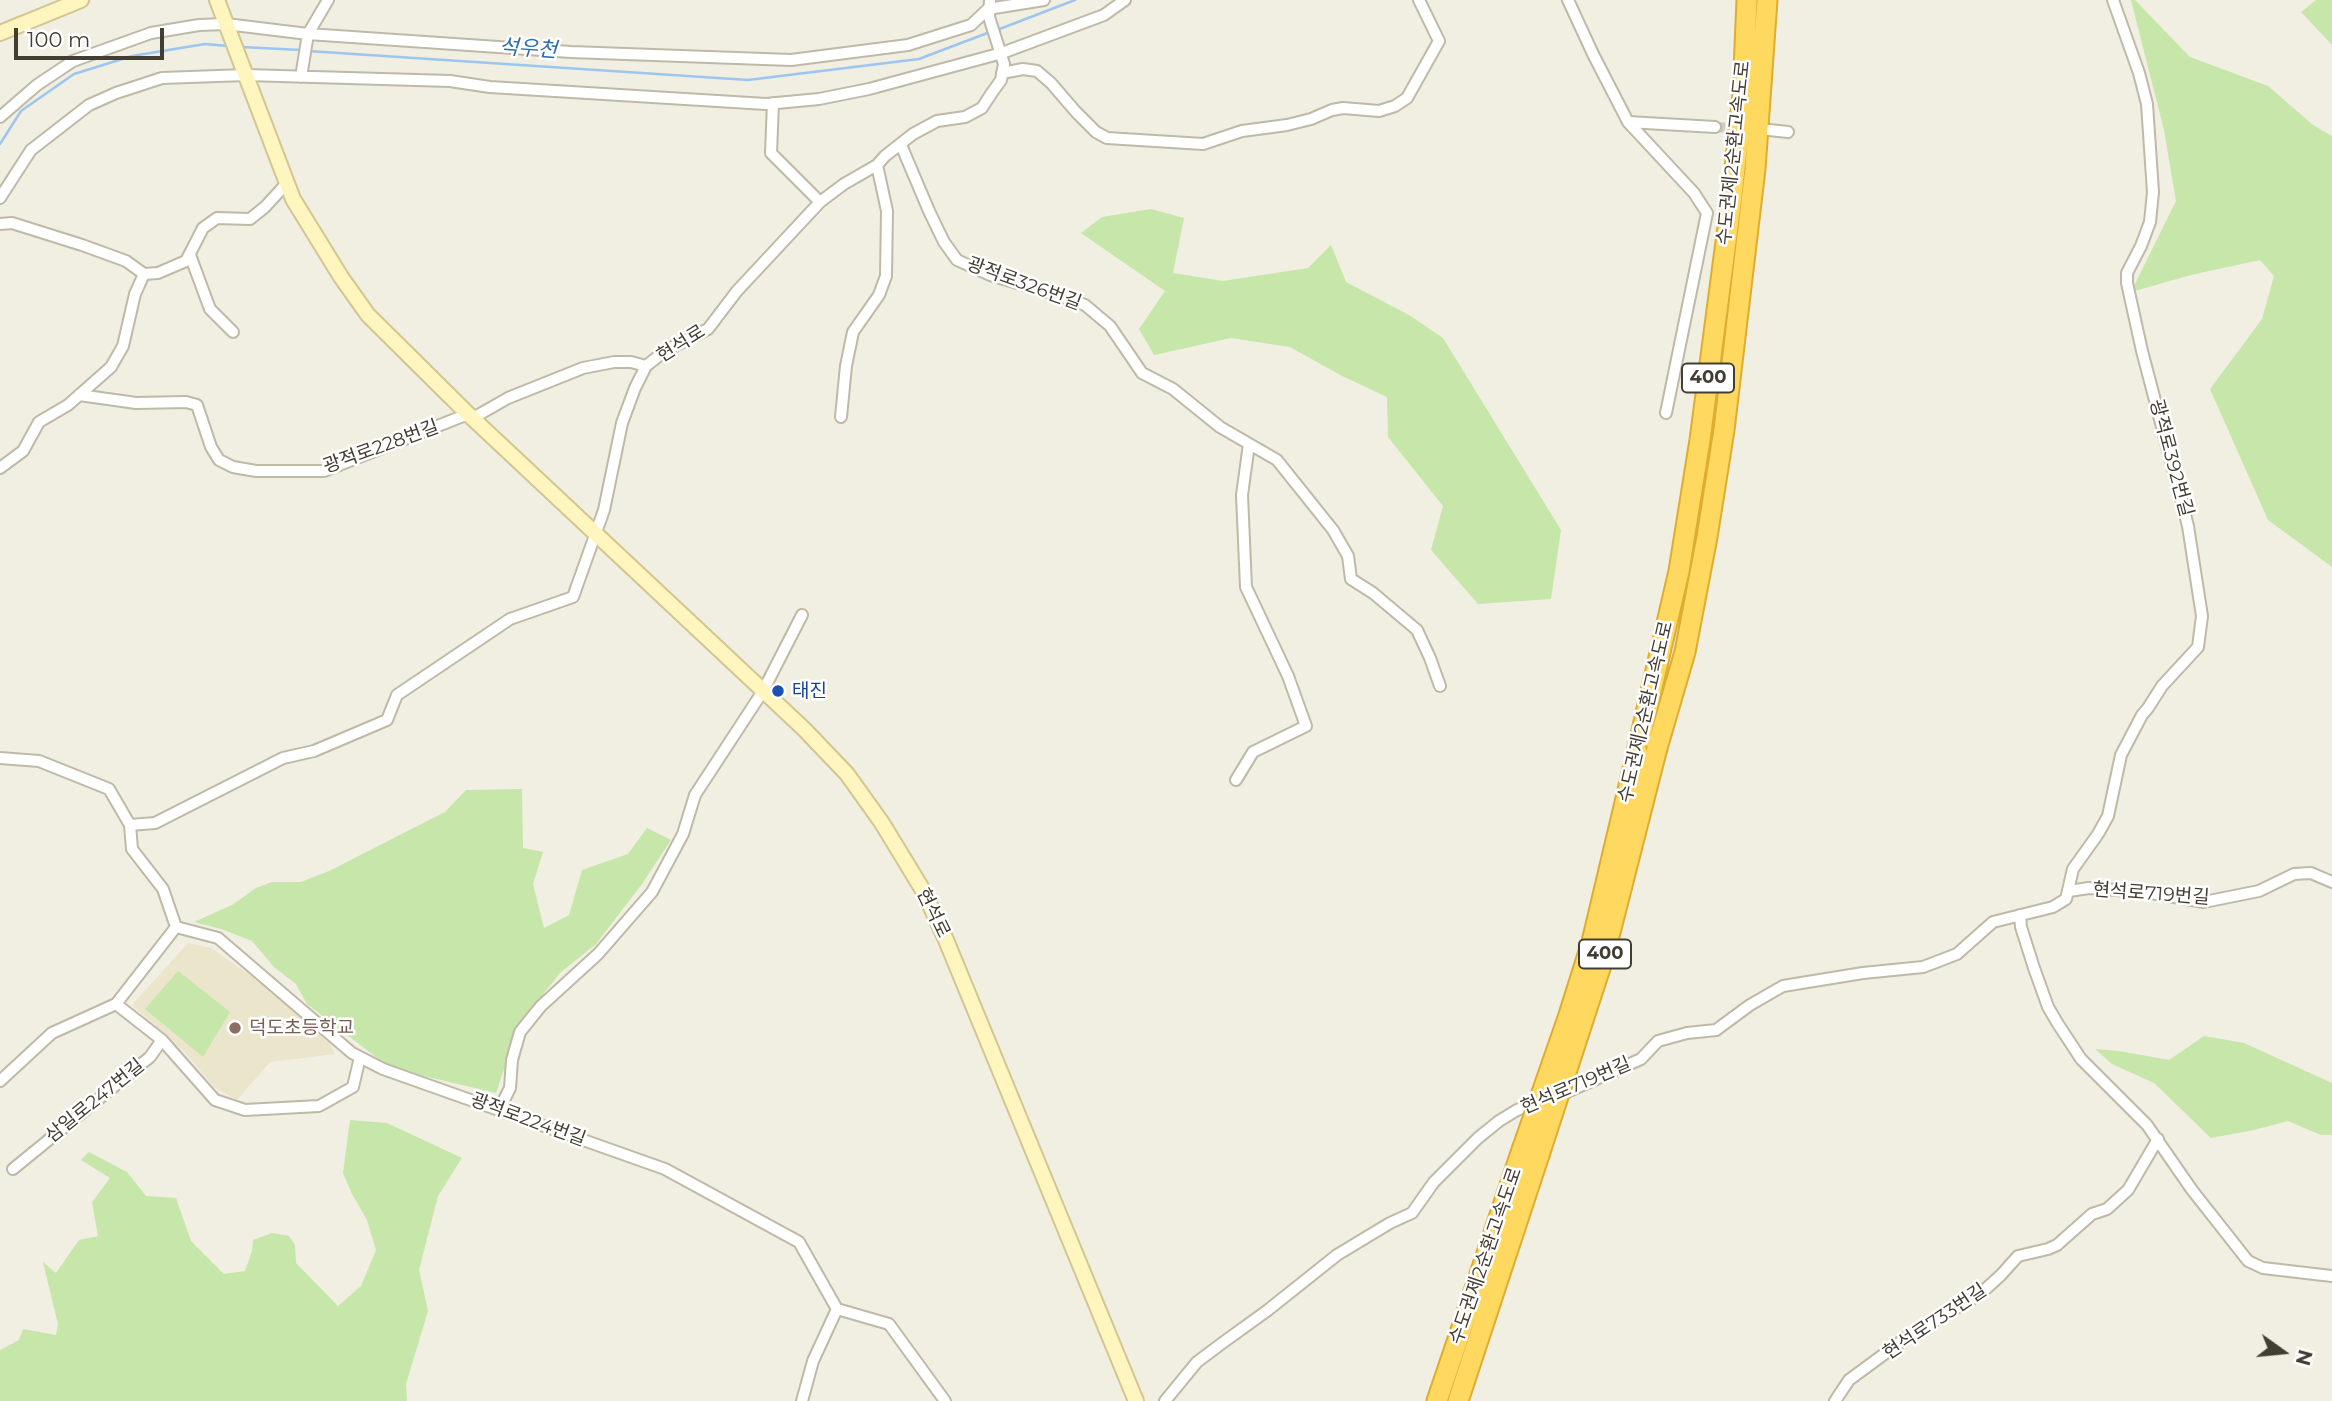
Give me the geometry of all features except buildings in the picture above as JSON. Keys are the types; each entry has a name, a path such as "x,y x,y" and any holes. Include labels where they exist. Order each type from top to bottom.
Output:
{"highway":[{"name":"수도권제2순환고속도로","path":"1647,750 1700,440 1735,171 1743,94 1746,0"},
{"name":"수도권제2순환고속도로","path":"1458,1401 1647,750 1685,652 1724,430 1755,169 1767,0"},
{"name":"수도권제2순환고속도로","path":"1435,1401 1467,1311 1531,1152"}],"street":[{"path":"0,33 81,0"},
{"path":"300,77 308,34 328,0"},
{"path":"0,117 37,85 73,61 151,33 199,25 226,24 308,34 571,52 791,60 908,45 971,25 989,9 1013,2 1044,0"},
{"path":"0,198 31,150 89,105 162,78 244,72 300,77 450,81 490,87 773,103 819,99 869,89 1002,53 1104,15 1125,0"},
{"path":"1002,73 1023,69 1037,71 1089,125 1107,138 1203,144 1242,131 1311,119 1332,110 1343,108 1380,111 1395,106 1406,98 1438,41 1419,0"},
{"path":"1568,0 1628,122 1695,193 1707,213 1667,414"},
{"name":"광적로392번길","path":"2069,891 2073,869 2108,816 2121,755 2142,715 2162,686 2198,647 2202,617 2188,526 2127,284 2127,273 2150,222 2153,192 2147,104 2113,0"},
{"path":"217,2 226,24"},
{"path":"841,416 846,366 853,332 877,298 886,276 887,211 877,165 913,134 937,121 965,117 982,108 1000,80 1004,64 989,9"},
{"name":"현석로","path":"226,24 286,184 303,218 356,300 382,330 471,416 804,729 846,774 882,822 924,892 946,940 1136,1401"},
{"path":"773,103 771,153 820,202"},
{"path":"1628,122 1715,127"},
{"path":"1769,130 1788,132"},
{"name":"광적로326번길","path":"901,145 944,242 957,260 990,275 1085,305 1110,326 1142,373 1173,389 1220,427 1278,460 1332,530 1348,556 1351,579 1373,593 1417,630 1440,687"},
{"name":"현석로","path":"471,416 583,368 614,362 631,362 646,366 665,351 708,329 737,291 820,202 877,165"},
{"path":"0,224 12,223 82,245 126,261 144,275 158,273 186,261 203,228 218,218 250,219 286,184"},
{"path":"190,255 210,309 233,332"},
{"path":"0,468 23,451 39,422 68,405 111,367 123,346 135,294 144,275"},
{"path":"130,825 155,823 283,758 314,751 387,720 397,695 510,619 573,597 604,510 622,423 646,366"},
{"name":"광적로228번길","path":"79,396 136,403 186,402 197,405 211,447 219,460 233,467 256,471 324,471 471,416"},
{"path":"1236,780 1253,752 1306,726 1288,677 1246,587 1242,495 1249,444"},
{"path":"499,1110 510,1088 512,1060 520,1032 541,1006 598,954 652,892 683,834 695,795 763,691 802,615"},
{"path":"0,758 39,761 109,789 130,825 132,849 163,889 176,927 116,1004 52,1032 0,1081"},
{"name":"현석로719번길","path":"1165,1401 1198,1362 1221,1344 1338,1255 1390,1223 1412,1213 1454,1160 1478,1138 1517,1110 1560,1095 1641,1059 1658,1041 1687,1033 1716,1030 1783,985 1863,972 1923,967 1957,954 1993,922 2053,907 2066,899 2069,891 2089,888 2116,890 2204,902 2259,891 2294,874 2311,873 2332,882"},
{"path":"2020,915 2021,927 2048,1007 2057,1024 2081,1059 2147,1125 2192,1190 2248,1261 2263,1268 2332,1276"},
{"name":"광적로224번길","path":"176,927 218,938 352,1053 383,1069 665,1169 799,1242 837,1309"},
{"name":"삼일로247번길","path":"13,1169 150,1057 162,1040 116,1004"},
{"path":"162,1040 215,1100 245,1110 319,1105 353,1087 360,1057"},
{"name":"현석로733번길","path":"1835,1401 1849,1380 1910,1335 1979,1295 2018,1256 2057,1245 2092,1214 2107,1209 2128,1190 2158,1139"},
{"path":"802,1401 813,1361 837,1309 889,1324 945,1401"}],"shaded area":[{"name":"덕도초등학교","path":"188,943 211,948 271,990 330,1044 335,1054 270,1062 237,1100 214,1087 184,1051 132,1005"}],"green space":[{"path":"2131,0 2135,0 2190,57 2268,86 2313,125 2332,136 2332,567 2268,520 2210,389 2262,319 2274,276 2260,260 2131,292 2176,201 2164,130"},
{"path":"2316,0 2332,0 2332,45 2301,12"},
{"path":"1151,209 1184,218 1173,273 1223,281 1308,268 1331,245 1346,282 1409,315 1443,338 1561,530 1551,599 1478,604 1431,550 1443,506 1388,437 1387,397 1290,347 1231,338 1154,355 1139,329 1165,291 1081,233 1102,217"},
{"path":"522,789 523,848 543,852 533,884 544,928 569,915 582,870 628,854 647,828 671,840 642,884 596,944 560,973 519,1024 496,1093 407,1072 385,1064 307,1004 296,984 274,967 252,941 194,922 232,905 256,888 272,882 301,882 329,871 445,812 466,790"},
{"path":"178,971 230,1012 203,1057 145,1009"},
{"path":"2204,1036 2244,1043 2332,1083 2332,1135 2321,1135 2288,1121 2211,1138 2154,1083 2112,1064 2095,1049 2169,1060"},
{"path":"350,1120 387,1123 462,1158 438,1196 419,1270 428,1311 406,1384 407,1401 0,1401 0,1350 19,1340 23,1329 56,1335 58,1324 43,1262 56,1273 79,1240 98,1236 92,1202 110,1178 81,1160 89,1152 127,1172 146,1196 176,1198 191,1241 224,1274 245,1271 253,1240 272,1233 289,1236 295,1245 296,1263 338,1306 361,1286 376,1250 367,1220 343,1173"}],"waterway":[{"name":"석우천","path":"997,30 1075,0"},
{"name":"석우천","path":"308,51 748,80 919,59 990,32"},
{"name":"석우천","path":"0,144 21,111 74,74 132,56 205,44 228,46"},
{"name":"석우천","path":"241,47 301,50"}],"tunnel":[{"path":"1715,127 1744,129"}],"place":[{"name":"태진","path":"778,691"},
{"name":"덕도초등학교","path":"235,1028"}]}
